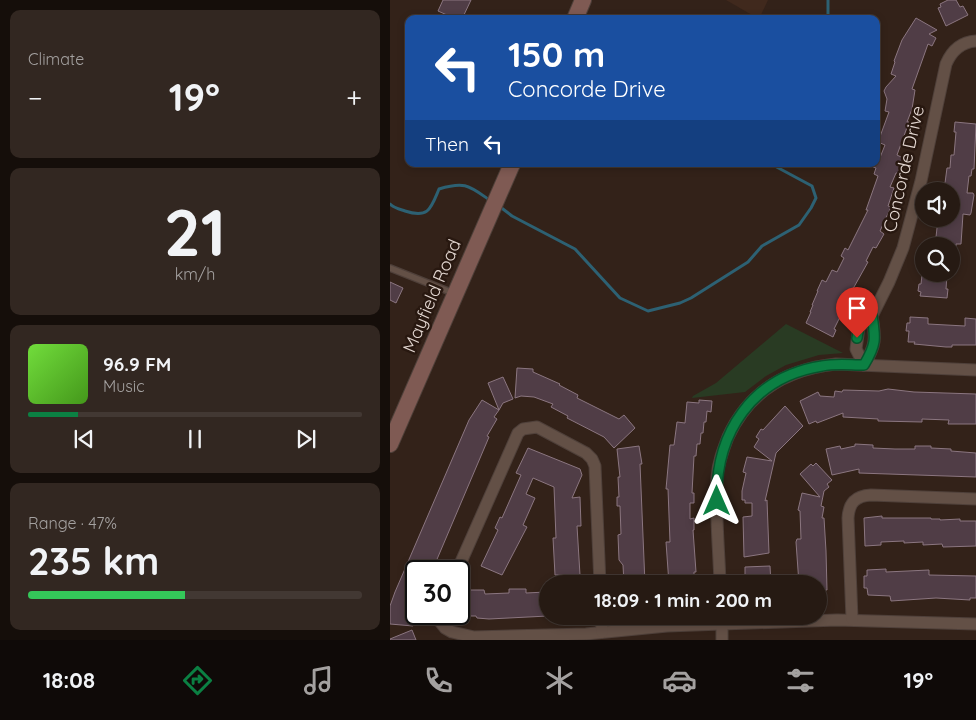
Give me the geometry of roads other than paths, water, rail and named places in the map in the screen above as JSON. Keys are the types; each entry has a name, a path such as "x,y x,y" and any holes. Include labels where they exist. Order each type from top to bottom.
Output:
{"main road":[{"path":"577,15 583,0"},
{"name":"Mayfield Road","path":"390,444 511,167"}],"street":[{"name":"Concorde Drive","path":"864,365 856,350 859,327 872,316 903,248 921,181 946,64 959,46 976,41"},
{"path":"864,365 873,350 875,334 872,316"},
{"path":"720,575 717,477 722,450 738,419 758,394 791,374 822,366 864,365 976,370"},
{"path":"462,560 518,433 523,429 537,427 586,453 592,459 595,466 600,575"},
{"path":"852,619 848,518 849,508 854,499 871,495 976,499"},
{"path":"827,619 976,624"},
{"path":"442,625 452,632 474,638 602,632 672,625"},
{"path":"602,625 602,632"},
{"path":"722,625 722,640"}],"lane":[{"path":"390,268 456,293"}],"waterway":[{"path":"828,0 828,15"},
{"path":"499,206 512,216 575,249 620,298 648,311 680,303 691,298 748,262 762,246 799,225 816,198 812,186 777,167"},
{"path":"390,204 413,213 424,213 434,202 439,189 455,185 467,186 491,201"}]}
